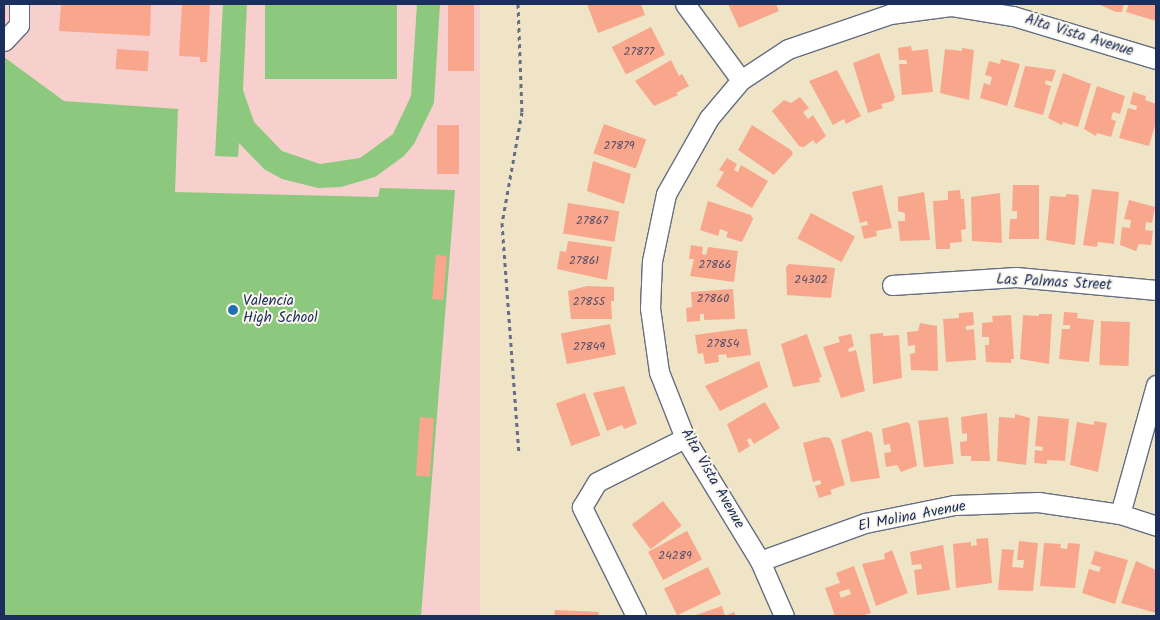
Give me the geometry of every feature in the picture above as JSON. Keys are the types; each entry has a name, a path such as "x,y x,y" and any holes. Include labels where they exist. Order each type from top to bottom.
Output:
{"street":[{"path":"4,40 19,25 19,4"},
{"path":"685,4 741,80"},
{"name":"Alta Vista Avenue","path":"784,616 760,561 685,438 659,372 650,308 652,261 666,194 709,118 741,80 788,49 843,28 890,14 952,6 1013,16 1156,59"},
{"name":"Las Palmas Street","path":"892,285 1016,277 1156,290"},
{"path":"1120,514 1156,386"},
{"path":"636,616 582,508 596,482 685,438"},
{"name":"El Molina Avenue","path":"760,561 865,523 954,506 1038,502 1120,514 1156,526"}],"path":[{"path":"518,4 522,112 502,223 519,452"}],"shaded area":[{"name":"Valencia High School","path":"4,4 480,4 480,616 4,616"}],"green space":[{"path":"223,4 247,4 243,90 254,122 282,151 320,164 360,158 393,134 411,96 417,4 440,4 434,103 414,144 404,156 375,177 341,187 318,188 282,179 264,169 239,143 238,157 215,156"},
{"path":"265,4 397,4 397,79 265,79"},
{"name":"Valencia High School","path":"4,57 64,101 178,109 175,192 378,197 380,188 455,190 421,616 4,616"}],"building":[{"path":"61,4 151,4 150,36 59,31"},
{"path":"182,4 210,4 207,62 200,62 200,57 179,56"},
{"path":"448,4 474,4 474,71 448,71"},
{"path":"587,4 641,4 645,15 598,33"},
{"path":"728,4 776,4 779,11 739,28"},
{"path":"1098,4 1124,4 1122,12 1116,12"},
{"path":"1129,4 1156,4 1156,21 1126,12"},
{"path":"651,27 665,55 626,75 612,47"},
{"path":"911,46 912,51 928,49 933,92 902,95 899,64 907,64 906,60 899,60 898,48"},
{"path":"962,48 974,50 969,100 940,93 945,49 962,51"},
{"path":"117,49 149,51 148,71 116,69"},
{"path":"879,53 895,97 893,101 881,104 883,108 868,113 853,63"},
{"path":"1001,59 1020,64 1007,106 980,98 984,83 990,85 992,77 985,75 989,61 1000,64"},
{"path":"671,60 679,76 682,74 689,86 676,93 678,95 654,106 635,81"},
{"path":"1025,66 1056,70 1052,82 1046,80 1045,84 1051,86 1043,115 1014,107"},
{"path":"837,70 861,116 846,124 844,119 833,125 809,81"},
{"path":"1063,73 1091,84 1078,127 1063,122 1062,125 1048,118"},
{"path":"1097,86 1125,96 1120,114 1113,112 1111,119 1116,121 1111,137 1097,133 1096,136 1084,129"},
{"path":"1133,92 1146,96 1145,100 1156,104 1156,122 1149,146 1119,138 1128,108 1136,110 1137,106 1130,104"},
{"path":"800,97 809,108 803,112 808,119 813,115 826,136 816,144 813,140 804,147 799,146 772,111 784,100 791,103"},
{"path":"604,124 646,139 636,169 593,153"},
{"path":"437,125 459,125 459,174 437,174"},
{"path":"752,125 791,150 793,154 774,175 738,150"},
{"path":"727,158 737,164 734,170 738,172 741,165 768,181 752,208 716,186 724,172 719,170"},
{"path":"593,161 631,174 624,204 587,191"},
{"path":"882,185 892,228 876,231 877,236 864,239 861,226 868,225 867,221 860,223 852,192"},
{"path":"1013,185 1039,185 1039,239 1009,239 1010,219 1017,219 1017,211 1012,211"},
{"path":"1092,189 1119,192 1114,244 1098,242 1097,247 1083,245"},
{"path":"960,190 961,199 964,199 966,229 961,230 962,242 950,243 950,249 936,249 933,201 948,200 948,191"},
{"path":"924,192 930,240 900,241 898,221 905,221 905,213 898,211 898,197"},
{"path":"1000,193 1002,243 972,241 971,197"},
{"path":"1066,194 1078,195 1079,199 1075,245 1046,240 1050,196 1066,197"},
{"path":"1129,200 1155,207 1152,223 1146,222 1145,230 1153,231 1151,245 1139,244 1136,251 1120,245 1122,227 1130,228 1131,220 1124,219"},
{"path":"708,201 751,215 753,219 742,242 726,237 728,232 720,229 718,236 700,230"},
{"path":"568,203 619,211 615,242 563,234"},
{"path":"811,213 855,236 842,262 797,239"},
{"path":"568,241 612,247 607,280 557,269 560,251 566,252"},
{"path":"691,245 703,247 702,254 706,255 708,247 738,251 734,282 690,276 694,259 689,259"},
{"path":"436,255 447,256 443,300 432,299"},
{"path":"789,264 835,268 831,298 787,295 786,267"},
{"path":"587,286 614,287 614,301 611,301 612,319 571,319 568,291"},
{"path":"733,289 735,319 704,320 704,314 700,314 700,321 687,322 686,308 692,307 691,292"},
{"path":"973,312 974,325 966,326 966,330 974,329 976,360 946,362 943,319 959,318 959,313"},
{"path":"1064,312 1078,313 1077,318 1094,320 1089,362 1059,359 1062,329 1070,329 1070,325 1063,325"},
{"path":"1039,314 1052,314 1049,364 1020,359 1023,315 1039,316"},
{"path":"1011,315 1014,359 1011,359 1011,363 986,362 985,345 989,345 989,337 982,337 982,323 993,322 992,316"},
{"path":"1101,321 1130,322 1128,366 1099,365"},
{"path":"920,323 937,326 938,371 911,370 910,354 915,353 915,345 908,346 907,332 918,331"},
{"path":"610,324 616,354 567,364 561,334"},
{"path":"747,329 751,355 727,358 726,354 718,355 719,362 705,364 703,353 698,354 695,335"},
{"path":"883,333 883,336 899,335 902,378 873,384 870,334"},
{"path":"807,334 822,377 819,378 820,382 793,387 781,344"},
{"path":"851,334 854,346 848,349 849,352 856,350 865,391 841,398 823,347 840,342 838,337"},
{"path":"759,361 768,387 720,411 705,386"},
{"path":"624,386 637,424 624,429 622,425 607,431 593,393"},
{"path":"585,393 600,435 571,446 556,404"},
{"path":"765,402 780,428 754,444 750,438 747,440 750,446 739,453 727,424"},
{"path":"987,413 990,461 971,461 971,456 961,456 960,442 967,441 967,433 962,434 961,417"},
{"path":"1015,414 1030,418 1026,465 997,461 999,417 1015,418"},
{"path":"1038,416 1069,419 1065,461 1047,460 1047,464 1034,463 1035,450 1042,451 1043,447 1035,446"},
{"path":"420,417 434,418 430,477 416,476"},
{"path":"948,417 954,464 924,467 918,421"},
{"path":"1094,421 1107,423 1098,472 1070,465 1077,422 1094,425"},
{"path":"907,422 910,424 917,466 901,472 897,465 886,467 884,453 891,452 890,444 884,445 882,429"},
{"path":"867,431 872,433 880,478 851,482 841,440"},
{"path":"824,437 830,438 833,444 845,485 830,490 832,494 819,498 815,486 821,484 820,480 813,482 803,443"},
{"path":"663,501 682,526 651,549 632,524"},
{"path":"687,531 702,559 663,580 648,552"},
{"path":"988,538 992,583 956,588 953,544 971,542 971,546 977,545 976,539"},
{"path":"1019,541 1038,543 1033,591 998,590 1002,549 1014,550 1012,567 1023,568 1024,560 1017,560"},
{"path":"1044,543 1061,544 1060,548 1067,549 1068,543 1080,544 1075,588 1040,586"},
{"path":"943,545 950,590 917,595 914,570 922,569 921,564 912,565 910,552"},
{"path":"892,550 908,593 876,606 862,564 885,559 884,554"},
{"path":"1095,551 1128,560 1115,604 1082,593 1089,569 1099,572 1101,567 1091,564"},
{"path":"1136,561 1156,570 1156,613 1121,603"},
{"path":"854,566 871,613 861,616 835,616 825,588 840,583 836,573","holes":["849,589 851,594 841,598 839,592"]},
{"path":"708,567 721,594 677,615 664,588"},
{"path":"722,606 725,616 693,616"},
{"path":"555,610 599,612 598,616 554,616"},
{"path":"734,612 736,616 725,616"}],"place":[{"name":"Valencia High School","path":"233,310"}]}
